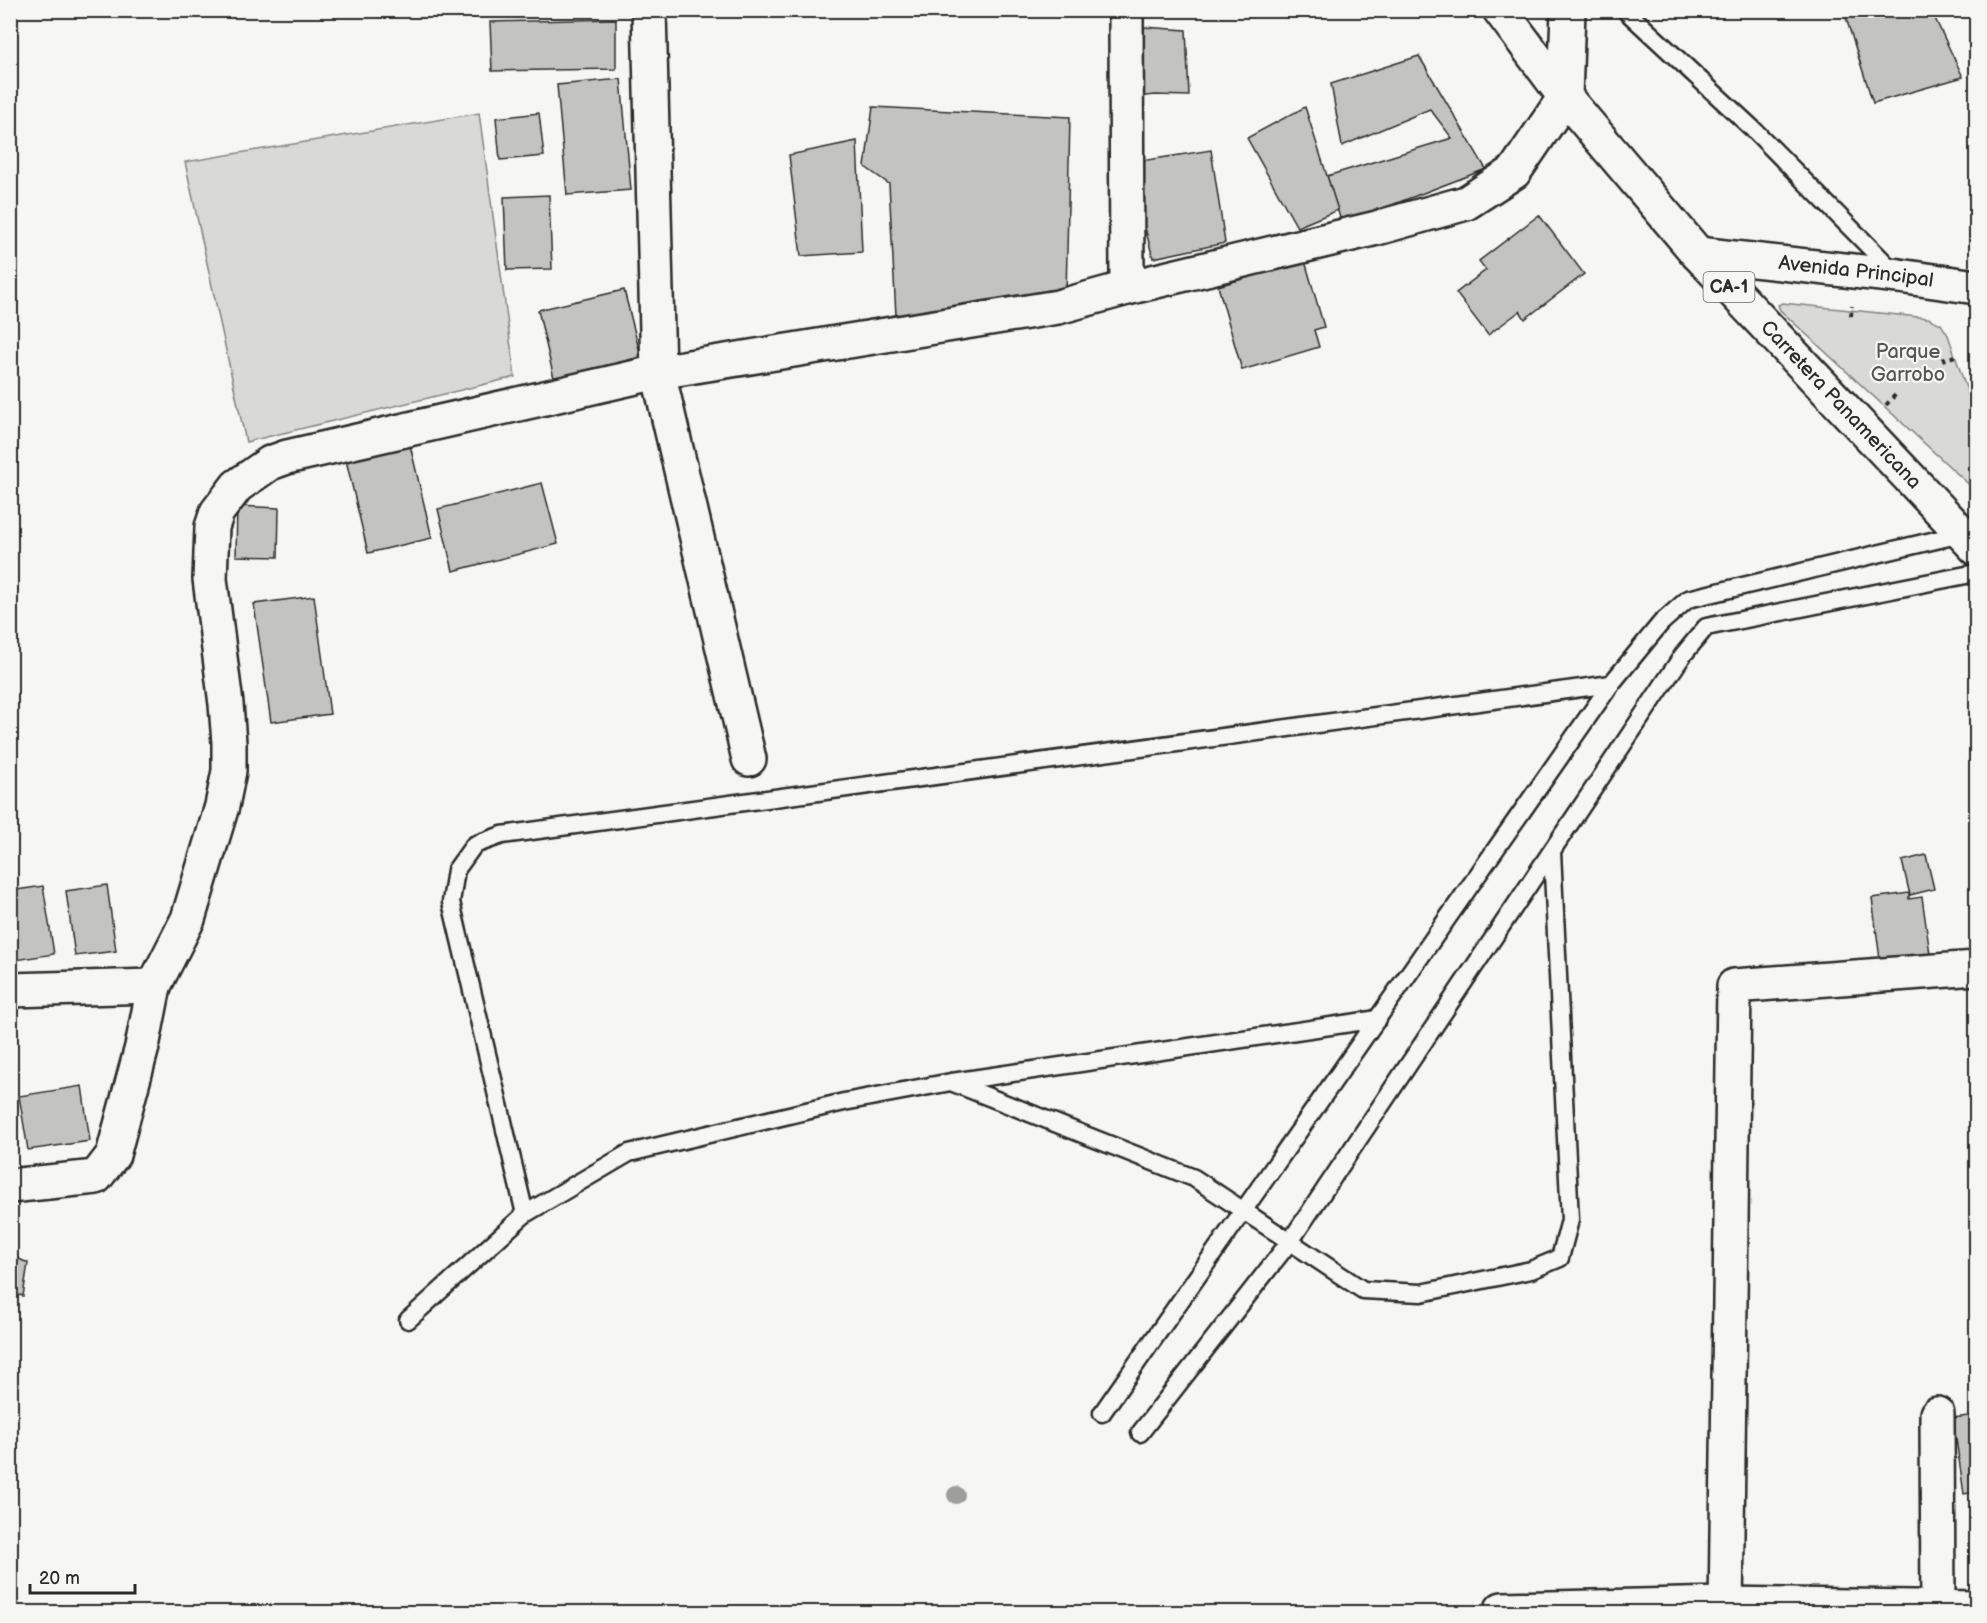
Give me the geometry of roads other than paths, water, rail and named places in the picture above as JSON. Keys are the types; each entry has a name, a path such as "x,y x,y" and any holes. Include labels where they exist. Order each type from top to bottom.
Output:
{"main road":[{"path":"649,10 658,372 749,759"},
{"path":"1126,10 1126,288"},
{"name":"Carretera Panamericana","path":"1500,10 1565,97 1698,254 1969,541"},
{"path":"10,1186 96,1177 113,1155 142,1047 154,986 188,919 222,806 229,771 226,704 210,579 210,549 212,527 217,512 237,486 270,463 287,457 658,372 1058,307 1126,288 1377,228 1466,203 1514,172 1565,97 1568,10"},
{"name":"Avenida Principal","path":"1698,254 1977,287"},
{"path":"1726,1608 1734,986 1977,968"},
{"path":"10,990 154,986"},
{"path":"1937,1414 1938,1610"},
{"path":"1502,1609 1938,1610 1977,1608"}],"lane":[{"path":"1625,10 1753,129 1899,276"},
{"path":"1102,1413 1611,684 1661,623 1688,599 1969,541"},
{"path":"1140,1433 1291,1240 1683,655 1706,627 1977,573"},
{"path":"525,1214 451,902 456,870 474,845 502,835 1611,684"},
{"path":"951,1082 1194,1178 1291,1240 1363,1290 1420,1293 1531,1270 1560,1258 1570,1220 1552,852"},
{"path":"408,1320 525,1214 629,1153 844,1102 951,1082 1378,1019"}],"park label":[{"name":"Parque Garrobo","path":"1908,364"}]}
